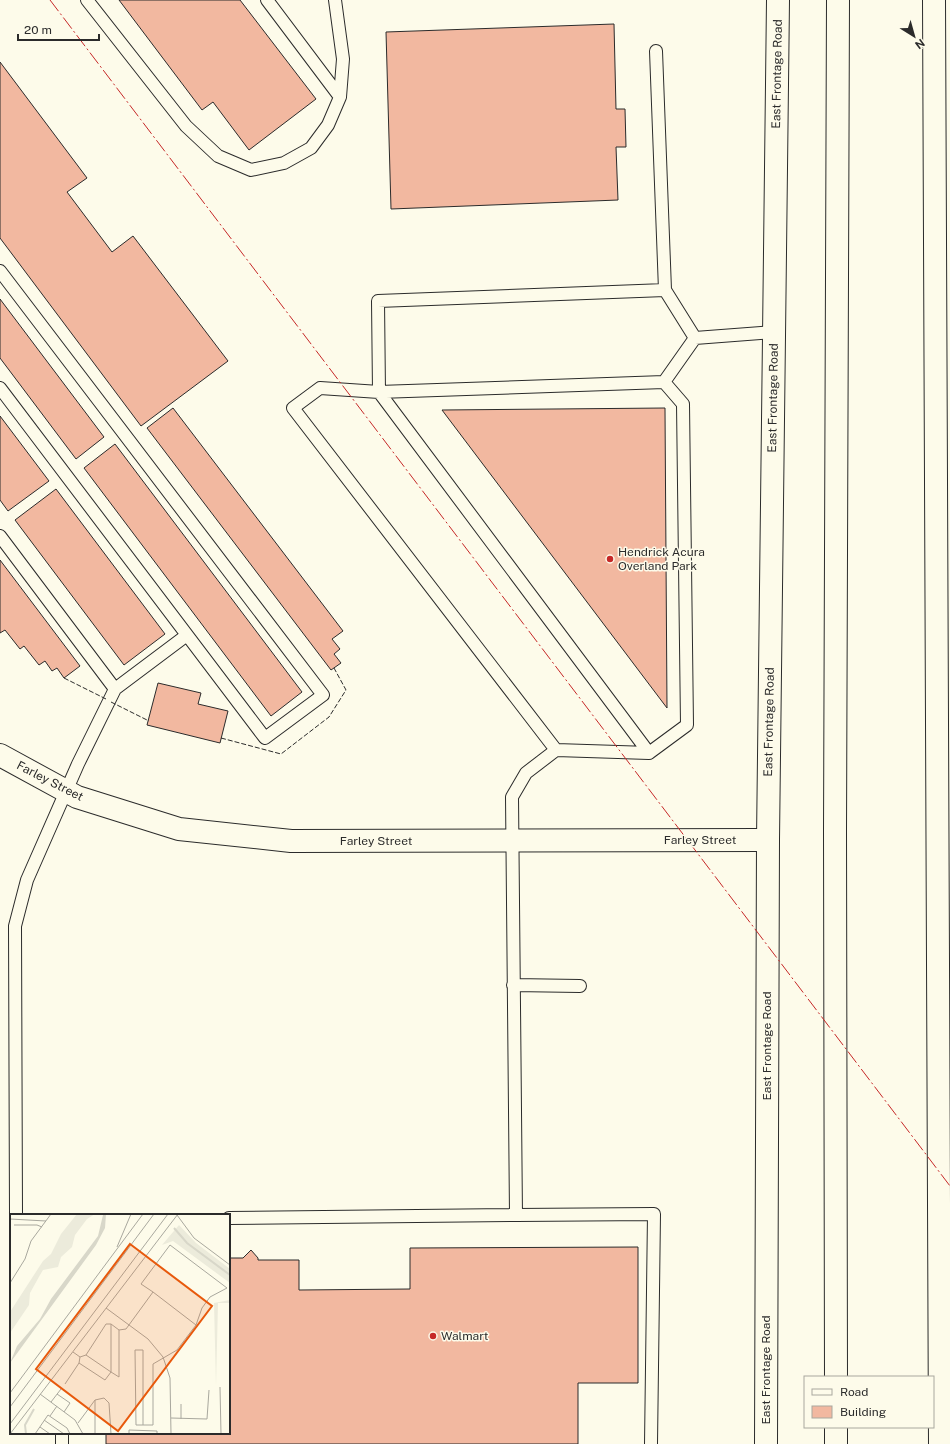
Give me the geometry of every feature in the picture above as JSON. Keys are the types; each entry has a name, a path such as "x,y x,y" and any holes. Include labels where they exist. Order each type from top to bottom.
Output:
{"main road":[{"name":"East Frontage Road","path":"766,1444 768,840 778,0"},
{"path":"836,1376 835,831 838,0"},
{"path":"934,0 940,1444"},
{"name":"Farley Street","path":"0,755 77,797 179,829 291,841 768,840"},
{"path":"836,1428 836,1444"}],"lane":[{"path":"87,0 186,126 218,156 251,170 284,163 311,148 328,125 340,97 342,59 335,0"},
{"path":"267,0 340,97"},
{"path":"656,51 665,290 695,338"},
{"path":"0,271 323,695 265,738 0,388"},
{"path":"649,753 379,392 378,301 665,290"},
{"path":"695,338 773,332"},
{"path":"664,382 695,338"},
{"path":"556,750 293,408 320,388 379,392 664,382"},
{"path":"516,1215 511,840 512,797 526,773 556,750 649,753 687,725 683,404 664,382"},
{"path":"0,536 115,689"},
{"path":"16,1214 15,926 27,880 115,689 187,635"},
{"path":"513,984 580,986"},
{"path":"230,1218 654,1214 651,1444"}],"building":[{"path":"119,0 240,0 316,99 249,150 213,102 202,110"},
{"path":"614,24 616,109 625,109 626,147 616,147 618,200 391,209 386,32"},
{"path":"0,62 87,178 67,192 112,252 133,236 228,361 141,426 0,238"},
{"path":"0,299 104,437 76,459 0,358"},
{"path":"173,408 343,631 332,639 340,649 334,654 341,663 331,670 147,428"},
{"name":"Hendrick Acura Overland Park","path":"665,408 667,708 442,410"},
{"path":"0,416 49,481 8,511 0,500"},
{"path":"115,444 302,692 271,716 84,468"},
{"path":"56,489 165,634 124,665 15,520"},
{"path":"0,560 80,666 64,678 57,668 52,671 45,661 39,665 24,646 20,649 5,630 0,633"},
{"path":"158,683 201,693 198,704 228,711 220,743 147,725"},
{"name":"Walmart","path":"638,1247 638,1383 578,1383 578,1444 106,1444 106,1434 230,1434 230,1258 243,1258 251,1250 258,1260 299,1260 299,1290 410,1289 410,1248"}],"fence":[{"path":"221,738 281,754 329,717 346,690 334,668"},
{"path":"64,678 106,699"},
{"path":"111,702 149,721"}],"power":[{"path":"50,0 950,1186"}],"place":[{"name":"Hendrick Acura Overland Park","path":"610,559"},
{"name":"Walmart","path":"433,1336"}]}
